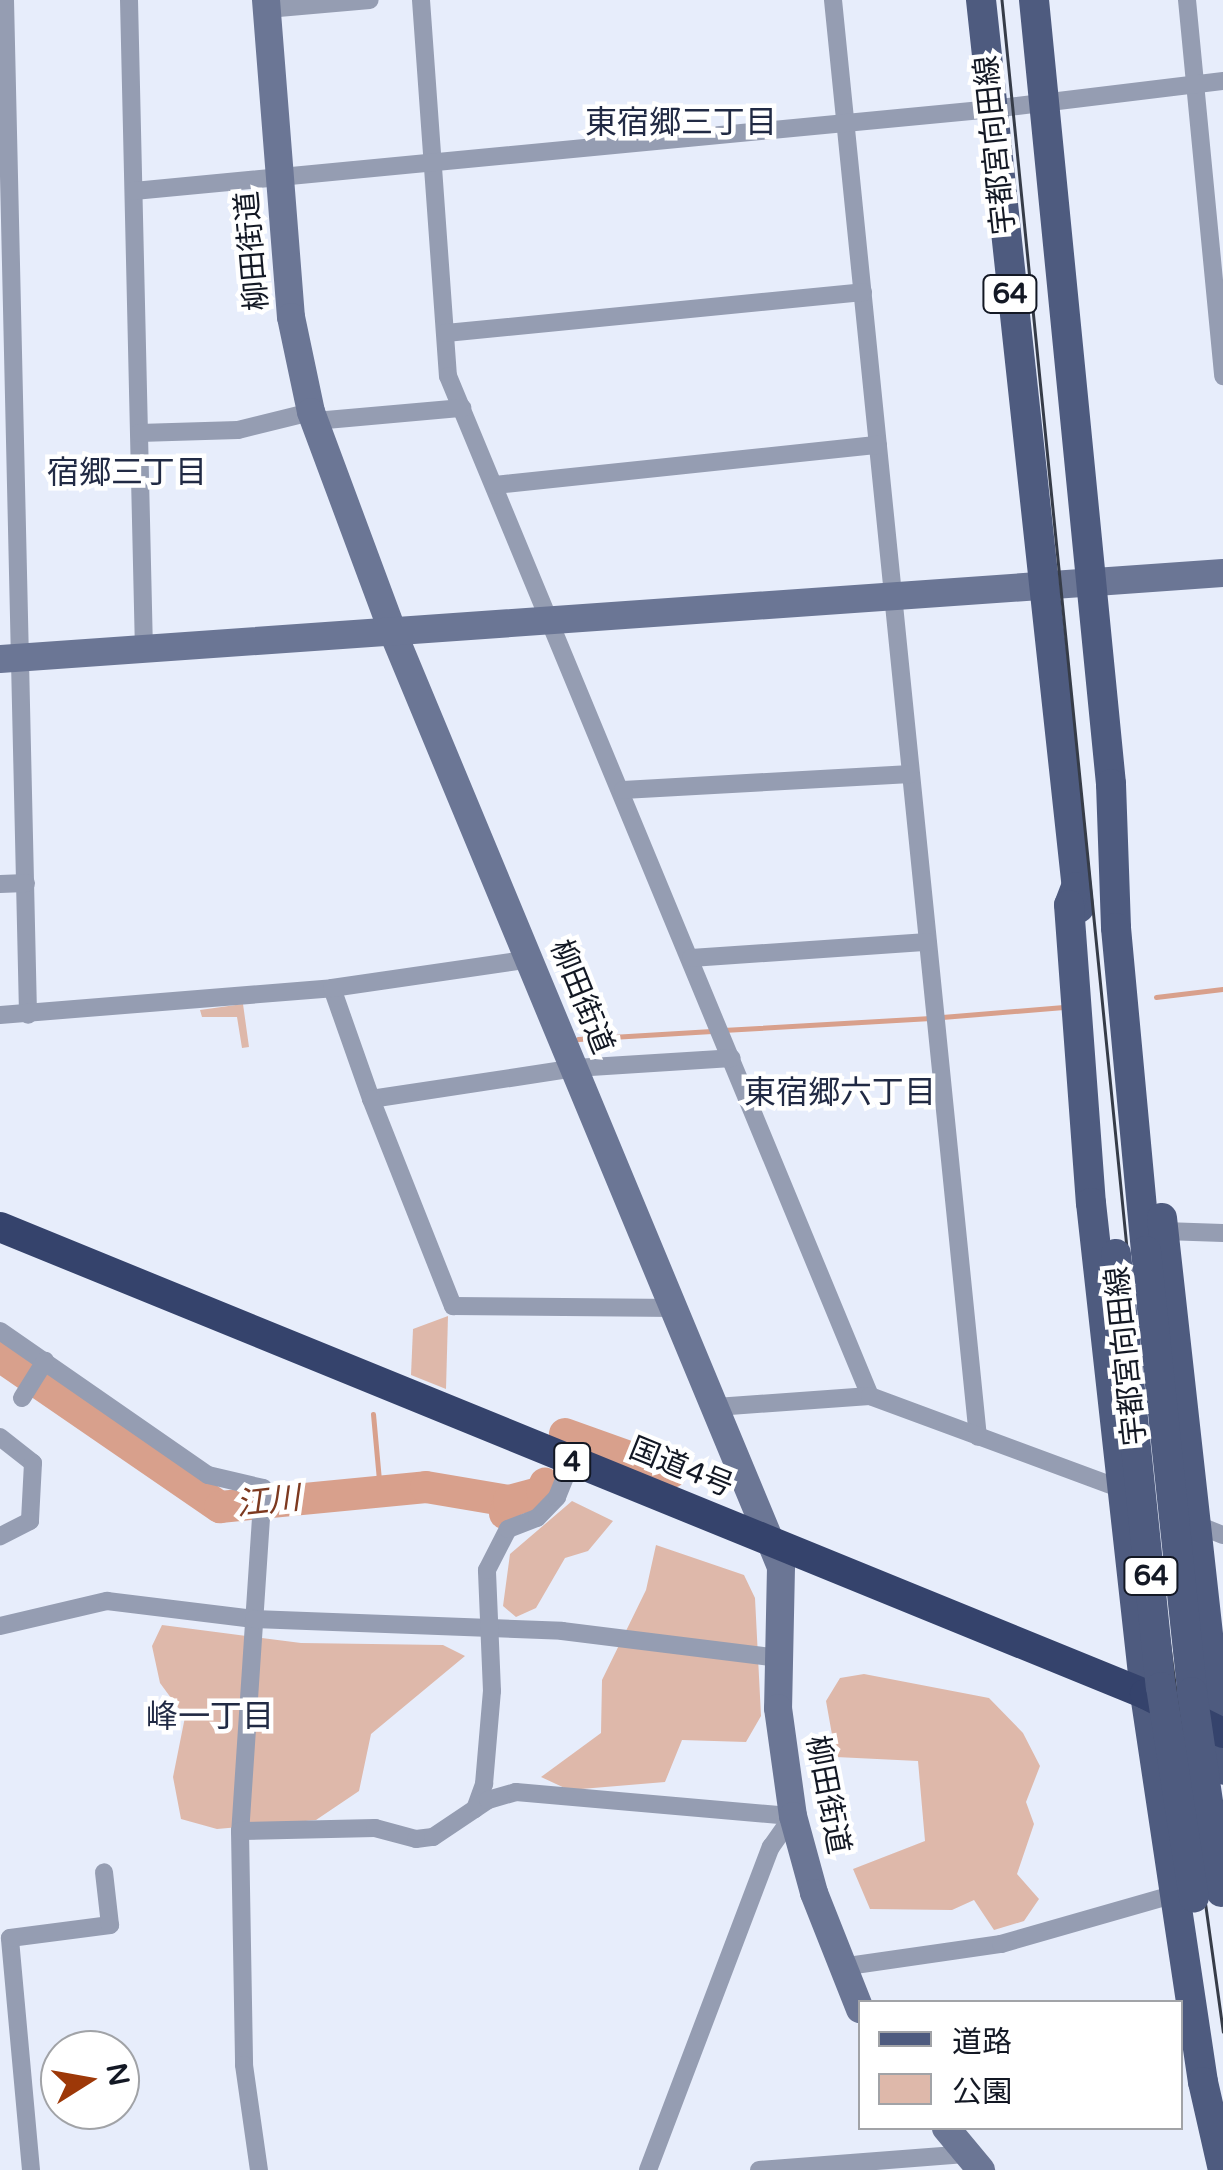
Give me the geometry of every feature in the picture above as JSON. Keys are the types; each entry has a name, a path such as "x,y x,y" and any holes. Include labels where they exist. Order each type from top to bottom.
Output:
{"highway":[{"name":"国道4号","path":"0,1227 1145,1694 1220,1732"}],"main road":[{"name":"宇都宮向田線","path":"981,0 1041,597 1076,887 1142,1246"},
{"name":"宇都宮向田線","path":"1034,0 1110,784 1116,928 1142,1246 1190,1674 1203,1896 1223,2105"},
{"path":"1076,887 1069,905 1092,1204 1145,1694 1203,1896 1223,2170"},
{"path":"1142,1246 1193,1523 1223,1770"}],"street":[{"path":"5,0 12,659 26,883 28,1014"},
{"path":"129,0 144,651"},
{"path":"266,4 370,0"},
{"path":"421,0 448,376 556,628 870,1396"},
{"path":"834,0 978,1437"},
{"path":"1187,0 1223,376"},
{"name":"柳田街道","path":"266,4 297,364 394,636 770,1541 782,1580 778,1658 793,1816 841,1968 858,2006"},
{"path":"134,191 280,180 434,159 1044,104 1223,80"},
{"path":"446,333 862,292"},
{"path":"139,433 238,430 313,416 462,408"},
{"path":"495,485 878,445"},
{"path":"12,659 394,636 413,626 556,628 894,608 1092,592 1223,573"},
{"path":"1092,592 1223,586"},
{"path":"623,790 910,774"},
{"path":"0,884 26,883"},
{"path":"691,958 928,942"},
{"path":"0,1015 332,988 531,959"},
{"path":"332,988 371,1099 453,1306 676,1308"},
{"path":"371,1099 576,1068 732,1058"},
{"path":"1142,1246 1223,1234"},
{"path":"0,1331 208,1476 262,1488 264,1518 240,1831 244,2065 260,2170"},
{"path":"24,1394 43,1364"},
{"path":"716,1408 870,1396 1122,1490"},
{"path":"0,1438 33,1463 30,1521 0,1536"},
{"path":"475,1809 484,1784 494,1632 487,1570 508,1529 537,1518 556,1497 571,1462"},
{"path":"1193,1523 1223,1535"},
{"path":"0,1626 107,1601 254,1619 562,1632 778,1658"},
{"path":"240,1831 376,1828 416,1839 433,1837 475,1809 516,1792 793,1816"},
{"path":"648,2170 771,1847 793,1816"},
{"path":"31,2170 10,1938 110,1925 104,1872"},
{"path":"841,1968 1001,1944 1203,1896"},
{"path":"948,2130 974,2162"},
{"path":"759,2170 974,2162"}],"green space":[{"path":"243,1004 249,1047 242,1048 237,1017 202,1017 200,1010"},
{"path":"448,1316 446,1389 411,1375 413,1329"},
{"path":"572,1501 613,1521 588,1551 565,1558 536,1608 516,1617 503,1606 510,1554"},
{"path":"656,1545 744,1575 755,1598 761,1716 746,1742 682,1740 665,1782 569,1790 541,1777 601,1733 602,1680 646,1590"},
{"path":"162,1625 301,1643 443,1645 465,1656 371,1734 359,1791 316,1820 217,1829 181,1819 173,1777 185,1717 160,1683 152,1646"},
{"path":"864,1674 989,1698 1023,1733 1040,1766 1026,1802 1034,1824 1017,1874 1039,1899 1024,1921 994,1930 974,1900 952,1910 870,1909 853,1869 925,1841 918,1761 836,1757 826,1701 840,1678"}],"waterway":[{"path":"1156,997 1223,989"},
{"path":"942,1017 1064,1007"},
{"path":"723,1030 931,1018"},
{"path":"578,1039 712,1031"},
{"name":"江川","path":"0,1356 220,1507 426,1487 509,1501 505,1513"},
{"path":"373,1414 380,1491"},
{"path":"565,1434 671,1472"},
{"path":"509,1501 542,1492 545,1484"}],"tram line":[{"path":"1002,0 1159,1568 1223,2032"}],"district":[{"name":"東宿郷三丁目","path":"681,123"},
{"name":"宿郷三丁目","path":"127,473"},
{"name":"東宿郷六丁目","path":"840,1093"},
{"name":"峰一丁目","path":"210,1717"}]}
